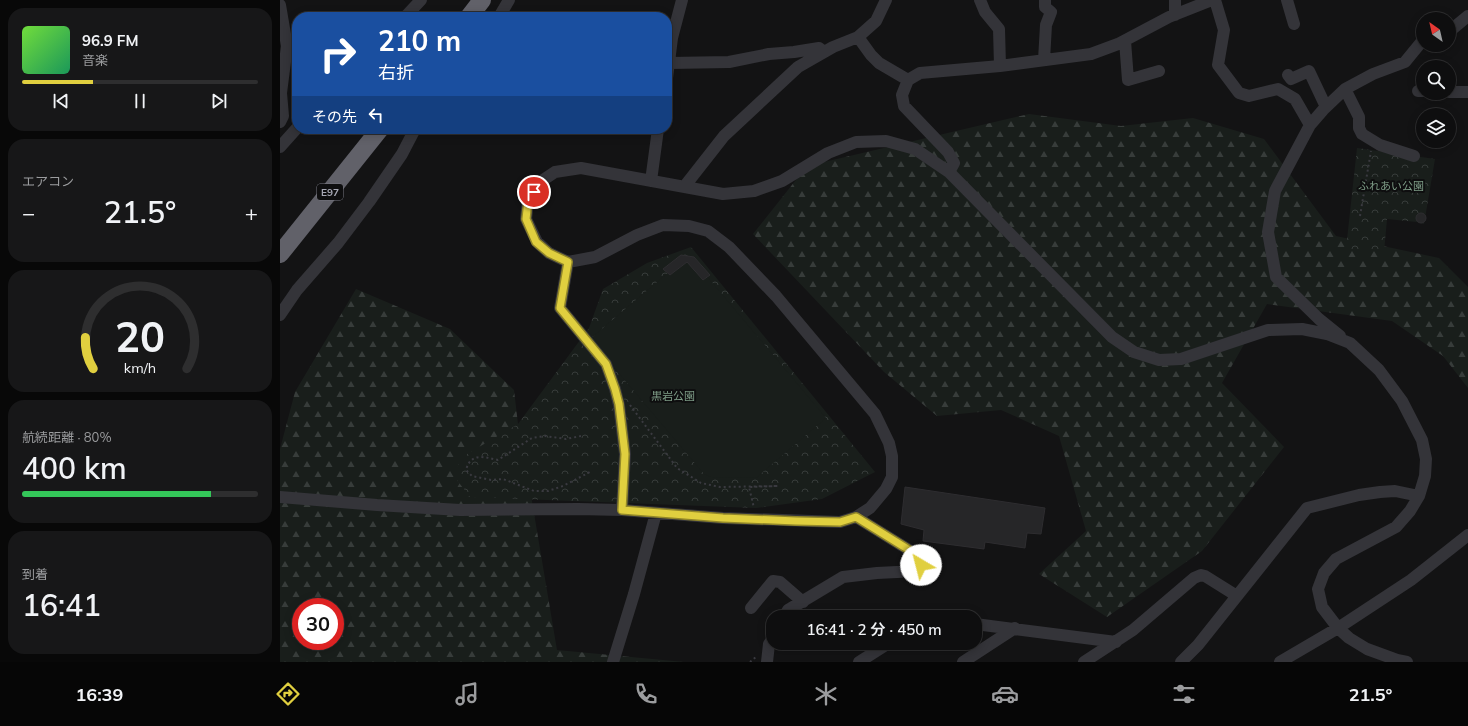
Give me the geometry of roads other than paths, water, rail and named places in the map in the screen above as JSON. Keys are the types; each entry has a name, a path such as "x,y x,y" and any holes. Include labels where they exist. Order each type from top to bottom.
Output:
{"highway":[{"path":"472,12 482,0"},
{"name":"E97","path":"280,254 376,134"}],"street":[{"path":"410,12 421,0"},
{"path":"502,12 509,0"},
{"path":"672,38 682,0"},
{"path":"684,187 724,136 798,67 824,52 858,37 876,21 886,0"},
{"path":"980,0 985,12 999,29 1000,66"},
{"path":"1044,60 1046,25 1051,12 1045,7 1045,0"},
{"path":"1174,0 1175,15"},
{"path":"949,172 954,163 948,152 904,106 902,94 908,80 920,73 1000,66 1092,54 1125,41 1175,15 1212,0"},
{"path":"1215,0 1224,30 1218,65 1239,93 1249,96 1278,90 1295,99 1310,125"},
{"path":"1288,0 1294,24"},
{"path":"280,5 287,46 281,93 283,116 280,122"},
{"path":"1456,26 1468,16"},
{"path":"858,37 879,63 908,80"},
{"path":"1125,41 1128,80 1159,71"},
{"path":"672,63 729,62 769,54 819,48 824,52"},
{"path":"1407,662 1396,660 1367,649 1349,638 1338,628 1322,607 1318,588 1324,573 1336,559 1396,527 1410,511 1419,496 1425,476 1426,459 1422,440 1402,401 1379,370 1350,343 1319,319 1276,277 1268,232 1275,191 1310,125 1345,89 1373,74 1405,62 1416,49"},
{"path":"1288,75 1291,79 1309,71 1326,107"},
{"path":"1345,89 1359,117 1359,128 1362,134 1380,145 1414,156"},
{"path":"1456,92 1468,92"},
{"path":"280,147 292,134"},
{"path":"280,316 297,290 338,243 369,202 402,154 412,134"},
{"path":"651,181 657,134"},
{"path":"280,497 460,510 622,510 756,520 840,522 856,517 870,508 886,489 892,477 892,456 889,443 875,414 776,296 729,246 708,231 689,226 663,225 637,235 595,257 568,262 549,253 536,242 526,219 528,201 540,182 555,172 581,168 723,194 754,192 782,181 828,153 856,142 886,141 915,149 949,172 1112,337 1134,352 1159,360 1181,358 1268,330 1302,329 1327,334 1350,343"},
{"path":"568,262 560,308 606,364 619,404 625,454 622,510"},
{"path":"1181,662 1198,645 1307,508 1359,495 1380,492 1395,491 1419,496"},
{"path":"613,662 634,594 656,513"},
{"path":"788,610 843,577 877,573 917,571 921,565 914,553 856,517"},
{"path":"1280,662 1338,628 1411,580 1468,535"},
{"path":"1084,662 1133,630 1194,578 1201,575 1205,576 1237,596"},
{"path":"751,608 773,581 780,582 803,602"},
{"path":"982,625 1116,642"},
{"path":"963,662 1015,628"},
{"path":"766,662 768,650"},
{"path":"859,662 878,650"}],"park label":[{"name":"ふれあい公園","path":"1391,186"},
{"name":"黒岩公園","path":"673,396"}]}
